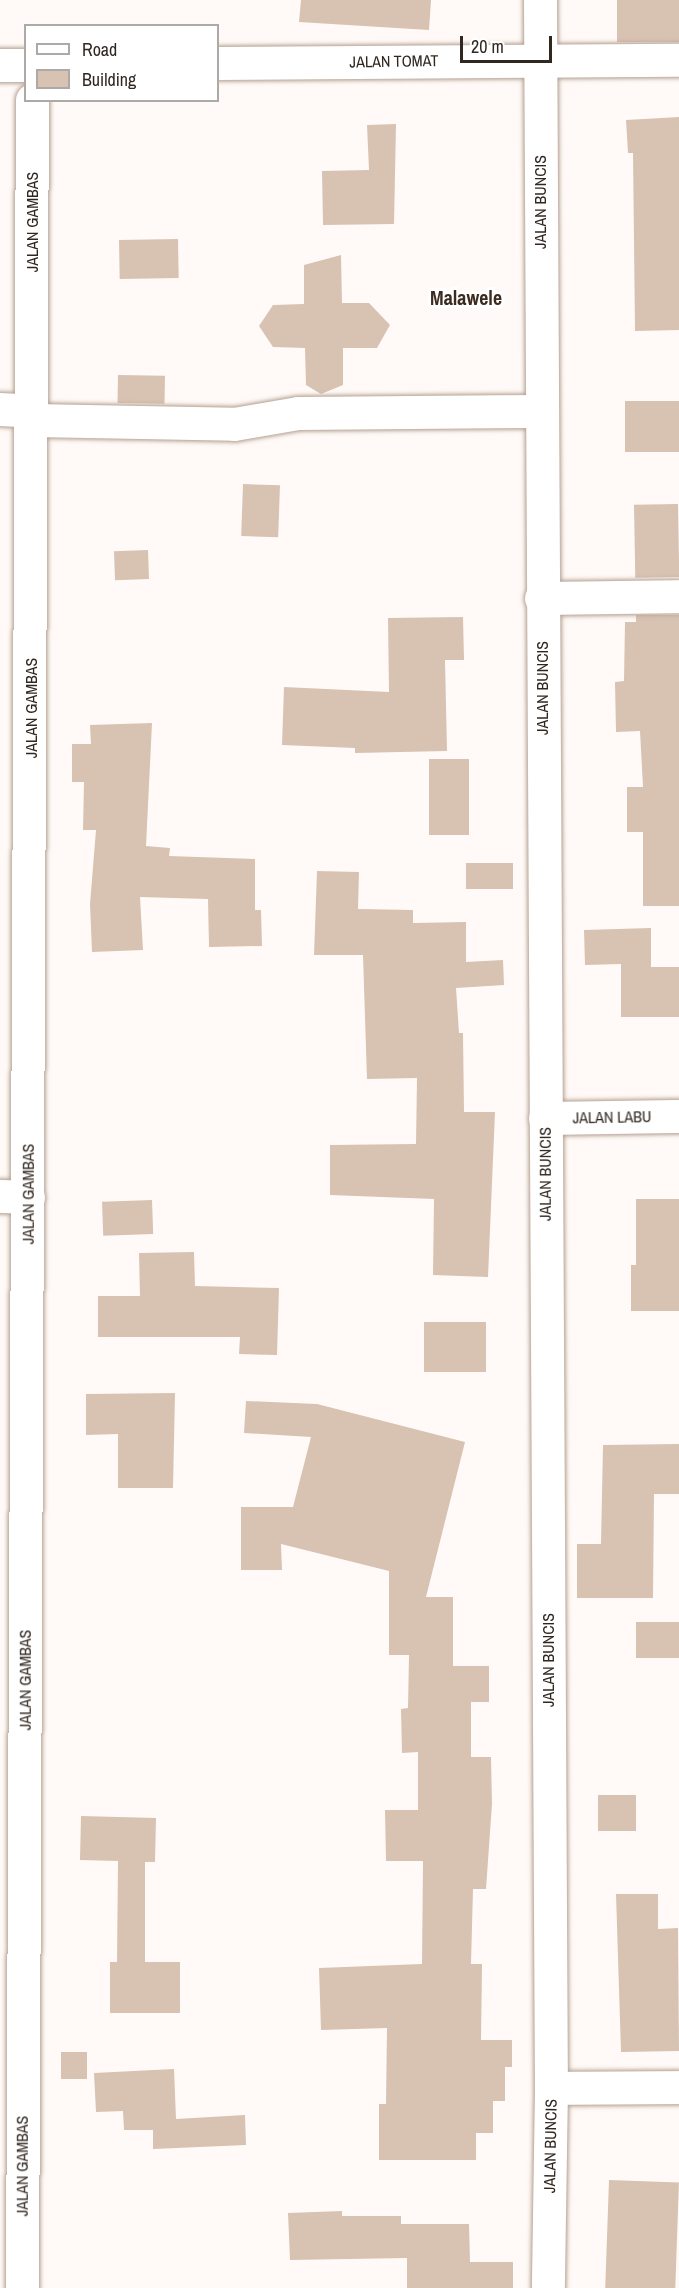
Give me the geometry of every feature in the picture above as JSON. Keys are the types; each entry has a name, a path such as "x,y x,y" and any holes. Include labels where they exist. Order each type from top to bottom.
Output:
{"street":[{"name":"JALAN BUNCIS","path":"540,0 540,411 551,2088 548,2288"},
{"name":"JALAN TOMAT","path":"219,63 679,60"},
{"path":"0,65 24,65"},
{"name":"JALAN GAMBAS","path":"22,2288 14,1197 33,415 32,102"},
{"path":"0,409 33,415 234,424 298,413 540,411"},
{"path":"541,598 679,596"},
{"name":"JALAN LABU","path":"545,1118 679,1116"},
{"path":"551,2088 679,2087"}],"building":[{"path":"301,0 431,0 429,30 299,22"},
{"path":"617,0 679,0 679,42 617,42"},
{"path":"679,117 679,330 635,331 633,153 628,153 626,120"},
{"path":"396,124 394,224 323,225 322,171 369,170 367,125"},
{"path":"178,239 179,278 120,279 119,240"},
{"path":"341,255 342,303 369,303 390,325 377,348 343,348 343,385 321,394 306,385 305,348 273,347 259,326 273,305 304,304 304,265"},
{"path":"118,375 165,376 165,404 118,403"},
{"path":"625,401 679,401 679,452 625,452"},
{"path":"243,484 280,485 278,537 241,536"},
{"path":"678,504 679,577 635,578 634,505"},
{"path":"148,550 149,579 115,580 114,551"},
{"path":"636,615 679,615 679,906 643,906 643,832 627,832 627,787 643,787 640,731 616,732 615,682 624,681 625,622 636,622"},
{"path":"463,617 464,660 445,660 447,751 355,753 355,748 282,745 284,687 389,692 388,618"},
{"path":"152,723 146,846 170,848 169,856 255,859 255,910 261,910 262,946 209,947 208,899 140,897 143,950 92,952 90,904 96,830 83,830 84,782 72,782 72,744 91,744 90,725"},
{"path":"429,759 469,759 469,835 429,835"},
{"path":"466,863 513,863 513,889 466,889"},
{"path":"317,871 359,872 358,909 413,910 413,923 466,922 466,962 503,960 504,985 456,988 459,1033 463,1033 464,1112 495,1112 488,1277 433,1275 434,1199 330,1195 330,1145 416,1144 417,1078 367,1079 363,955 314,955"},
{"path":"651,928 651,967 679,967 679,1017 621,1017 621,964 585,965 584,930"},
{"path":"636,1199 679,1199 679,1311 631,1311 631,1265 636,1265"},
{"path":"152,1200 153,1234 103,1236 102,1202"},
{"path":"194,1252 195,1286 279,1288 277,1355 239,1354 240,1337 98,1337 98,1296 140,1296 139,1253"},
{"path":"424,1322 486,1322 486,1372 424,1372"},
{"path":"175,1393 173,1488 118,1488 118,1434 86,1435 86,1394"},
{"path":"246,1401 317,1404 465,1442 426,1597 453,1597 453,1666 489,1666 489,1702 471,1702 471,1757 491,1757 492,1804 486,1889 473,1889 471,1964 482,1964 481,2040 512,2040 512,2067 505,2067 505,2101 493,2101 493,2133 476,2133 476,2160 379,2160 379,2104 386,2104 387,2028 321,2030 319,1968 422,1964 423,1861 386,1861 385,1810 418,1810 418,1752 402,1753 401,1709 408,1708 409,1655 389,1655 389,1571 281,1544 282,1570 241,1570 241,1507 293,1507 311,1437 244,1433"},
{"path":"679,1444 679,1494 654,1494 653,1598 577,1598 577,1544 601,1544 603,1445"},
{"path":"636,1622 679,1622 679,1658 636,1658"},
{"path":"598,1795 636,1795 636,1831 598,1831"},
{"path":"81,1816 156,1818 155,1862 145,1862 145,1962 180,1962 180,2013 110,2013 110,1962 117,1962 118,1861 80,1860"},
{"path":"616,1894 658,1894 658,1929 678,1928 679,2051 621,2052"},
{"path":"61,2052 87,2052 87,2079 61,2079"},
{"path":"174,2069 176,2119 245,2115 246,2145 153,2149 153,2130 124,2130 123,2111 96,2112 94,2073"},
{"path":"609,2180 679,2182 675,2288 605,2288"},
{"path":"342,2211 342,2216 401,2216 401,2224 469,2224 470,2262 513,2262 513,2288 407,2288 407,2258 290,2260 288,2213"}],"district":[{"name":"Malawele","path":"466,297"}]}
